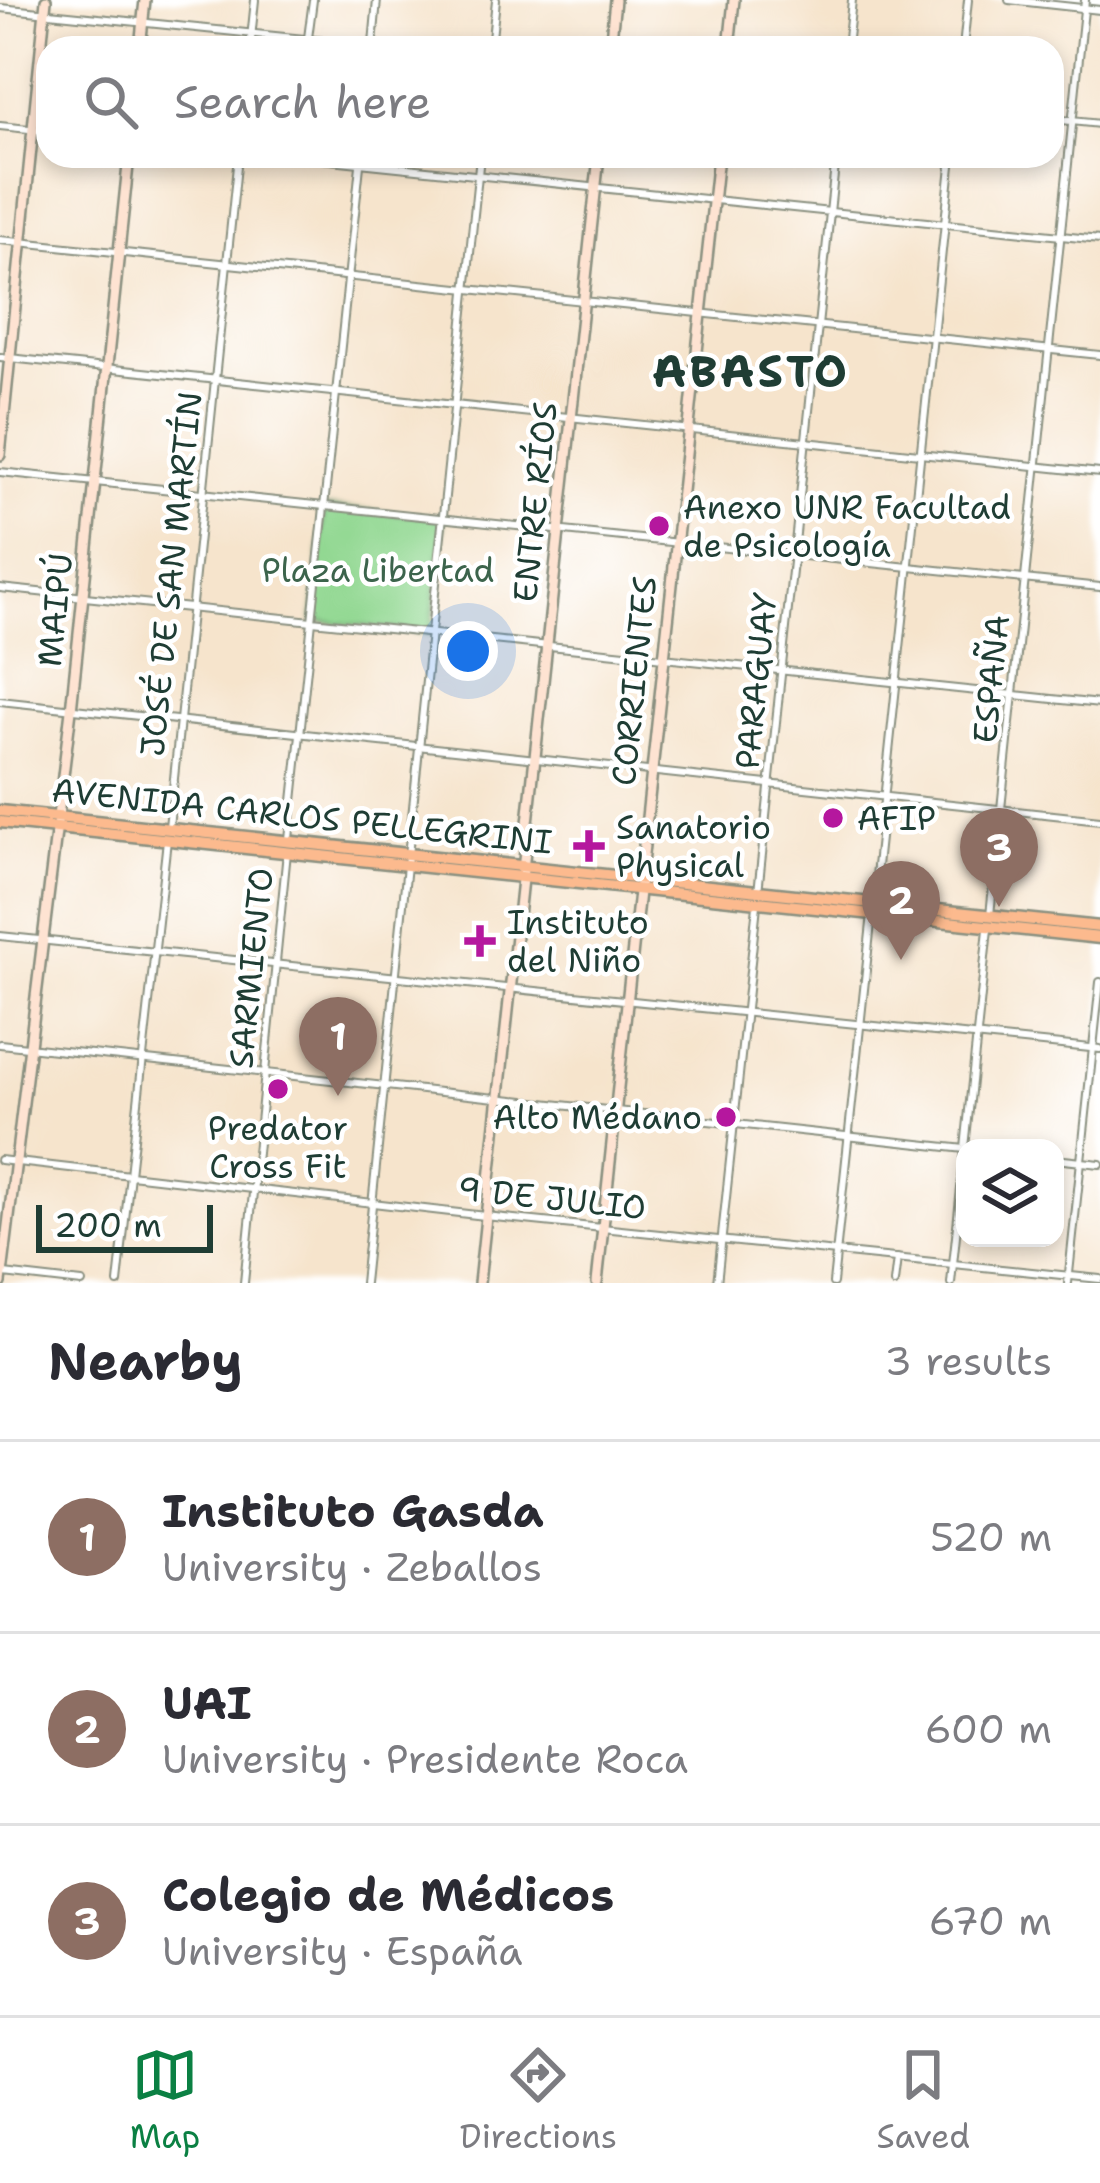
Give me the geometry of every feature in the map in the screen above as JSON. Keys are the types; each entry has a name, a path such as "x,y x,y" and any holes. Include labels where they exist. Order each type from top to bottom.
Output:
{"main road":[{"path":"141,36 145,0"},
{"path":"611,36 615,0"},
{"path":"730,36 734,0"},
{"path":"43,36 46,6"},
{"path":"0,455 5,357 36,101"},
{"name":"MAIPÚ","path":"1,1283 71,710 128,168"},
{"name":"ENTRE RÍOS","path":"479,1283 597,168"},
{"name":"CORRIENTES","path":"597,1283 717,168"},
{"name":"AVENIDA CARLOS PELLEGRINI","path":"0,811 58,823"},
{"name":"AVENIDA CARLOS PELLEGRINI","path":"0,822 168,834 989,921 1100,927"},
{"name":"AVENIDA CARLOS PELLEGRINI","path":"989,921 1100,938"}],"street":[{"path":"251,36 254,0"},
{"path":"308,36 313,0"},
{"path":"373,36 377,0"},
{"path":"492,36 496,0"},
{"path":"849,36 852,0"},
{"path":"964,36 968,0"},
{"path":"1009,0 1085,4 1100,10"},
{"name":"ESPAÑA","path":"966,1139 1085,4"},
{"path":"0,8 46,6 142,22 280,36"},
{"path":"1064,120 1100,124"},
{"path":"0,126 36,129"},
{"name":"JOSÉ DE SAN MARTÍN","path":"118,1283 237,168"},
{"name":"SARMIENTO","path":"244,1283 359,168"},
{"path":"426,168 1100,239"},
{"path":"364,1283 479,168"},
{"name":"PARAGUAY","path":"717,1283 835,168"},
{"path":"833,1283 951,168"},
{"path":"0,240 1100,356"},
{"path":"5,357 1100,473"},
{"path":"0,472 1100,587"},
{"path":"0,588 1100,704"},
{"path":"0,701 1100,820"},
{"path":"0,936 1096,1049"},
{"path":"1069,1280 1100,982"},
{"path":"0,1044 956,1148"},
{"name":"9 DE JULIO","path":"0,1160 1069,1280 1100,1279"},
{"path":"1064,1160 1100,1163"},
{"name":"ESPAÑA","path":"951,1283 956,1235"},
{"path":"894,1283 897,1258"},
{"path":"1,1274 82,1283"}],"green space":[{"name":"Plaza Libertad","path":"324,507 444,517 432,634 313,621"}],"place":[{"name":"Anexo UNR Facultad de Psicología","path":"659,526"},
{"name":"AFIP","path":"833,818"},
{"name":"Sanatorio Physical","path":"589,846"},
{"name":"Colegio de Médicos","path":"999,907"},
{"name":"Instituto del Niño","path":"480,941"},
{"name":"UAI","path":"901,960"},
{"name":"Predator Cross Fit","path":"278,1089"},
{"name":"Instituto Gasda","path":"338,1096"},
{"name":"Alto Médano","path":"726,1117"}],"district":[{"name":"ABASTO","path":"751,371"}]}
